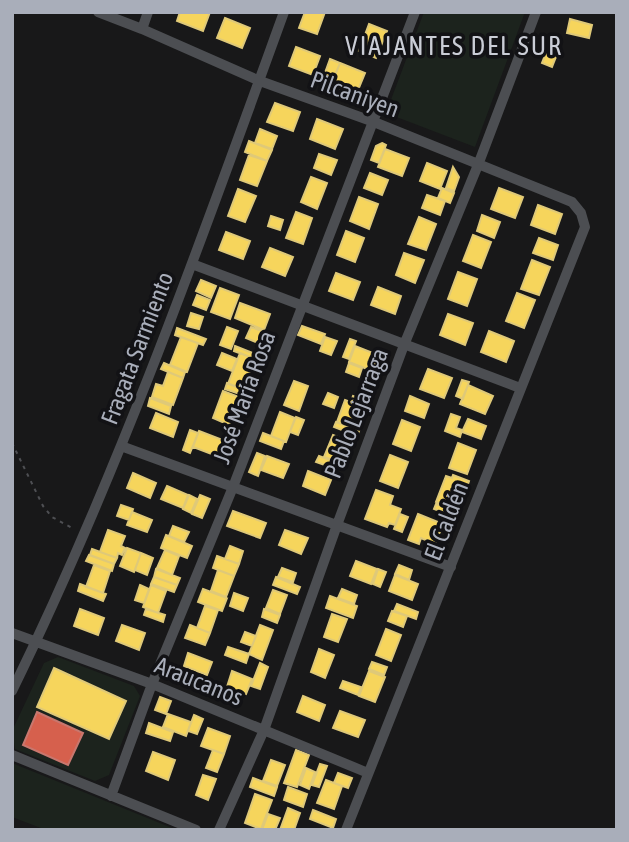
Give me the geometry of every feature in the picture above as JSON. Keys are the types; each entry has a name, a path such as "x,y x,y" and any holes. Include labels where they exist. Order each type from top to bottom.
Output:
{"street":[{"name":"Pilcaniyen","path":"98,12 260,81 374,122 572,202 581,213 584,227"},
{"path":"142,29 148,12"},
{"name":"Fragata Sarmiento","path":"12,691 85,534 121,446 192,264 284,12"},
{"name":"José María Rosa","path":"111,796 152,684 233,487 415,12"},
{"name":"Pablo Lejarraga","path":"219,830 264,730 404,345 478,165 536,12"},
{"name":"El Caldén","path":"346,830 584,227"},
{"path":"192,264 520,388"},
{"path":"121,446 451,567"},
{"name":"Araucanos","path":"12,634 152,684 368,773"},
{"path":"12,755 195,830"}],"path":[{"path":"12,443 43,506 52,517 85,534"}],"shaded area":[{"path":"424,12 525,12 475,147 386,113"},
{"path":"58,657 134,686 140,696 109,775 95,781 15,749 12,731 44,663"},
{"path":"12,763 177,830 46,830 12,817"}],"building: Viviendas":[{"path":"180,12 210,12 203,31 177,21"},
{"path":"305,12 325,12 317,34 299,28"},
{"path":"225,18 250,28 242,48 217,38"},
{"path":"570,19 592,25 589,38 567,33"},
{"path":"369,24 387,31 376,58 359,51"},
{"path":"549,45 559,49 552,67 542,63"},
{"path":"296,47 320,56 313,75 289,66"},
{"path":"330,59 340,63 330,88 321,84"},
{"path":"340,63 365,73 356,95 331,85"},
{"path":"275,103 300,112 293,131 267,122"},
{"path":"317,119 343,129 335,149 310,139"},
{"path":"260,129 277,136 272,149 255,143"},
{"path":"249,141 272,150 267,161 245,152"},
{"path":"382,143 386,145 379,163 371,160 376,146"},
{"path":"385,149 409,158 402,176 378,167"},
{"path":"319,154 337,160 331,175 314,168"},
{"path":"249,155 267,161 257,186 240,180"},
{"path":"427,163 447,171 440,189 420,181"},
{"path":"453,167 459,177 454,191 446,188"},
{"path":"370,173 388,180 382,195 364,188"},
{"path":"311,177 327,183 317,209 301,202"},
{"path":"442,188 454,193 450,203 438,198"},
{"path":"499,188 523,197 515,218 491,209"},
{"path":"238,189 256,196 245,222 228,216"},
{"path":"427,195 445,201 440,215 422,208"},
{"path":"359,197 378,204 369,229 350,221"},
{"path":"538,205 562,214 555,234 531,225"},
{"path":"296,212 312,218 303,244 286,238"},
{"path":"482,215 500,222 494,238 477,231"},
{"path":"271,216 283,220 280,230 268,226"},
{"path":"419,217 436,224 426,250 408,244"},
{"path":"346,231 364,238 355,262 337,255"},
{"path":"226,232 250,241 243,259 219,250"},
{"path":"473,235 491,242 481,268 463,261"},
{"path":"539,238 558,245 553,260 533,253"},
{"path":"270,248 293,257 285,276 262,267"},
{"path":"404,253 424,260 415,283 396,275"},
{"path":"532,260 550,267 539,295 521,289"},
{"path":"458,272 477,279 467,306 448,299"},
{"path":"336,273 360,282 353,300 329,291"},
{"path":"201,280 216,286 211,298 196,291"},
{"path":"378,287 401,296 395,314 371,305"},
{"path":"220,288 239,295 230,319 211,312"},
{"path":"517,293 535,300 524,328 506,321"},
{"path":"197,295 210,300 206,310 193,305"},
{"path":"240,303 270,314 264,330 235,318"},
{"path":"191,313 203,317 199,329 187,326"},
{"path":"448,314 473,323 465,345 440,335"},
{"path":"302,326 325,334 321,344 298,335"},
{"path":"227,327 238,331 231,349 220,345"},
{"path":"251,327 273,335 268,347 246,338"},
{"path":"177,328 206,339 203,345 175,335"},
{"path":"489,331 514,341 506,362 481,352"},
{"path":"181,337 198,343 187,372 170,365"},
{"path":"325,337 337,341 331,355 320,351"},
{"path":"350,339 356,341 349,359 343,357"},
{"path":"235,346 265,358 260,369 253,366 256,359 234,351"},
{"path":"355,346 378,355 372,371 349,362"},
{"path":"222,353 237,359 232,371 217,365"},
{"path":"240,353 255,359 243,389 228,384"},
{"path":"379,356 387,359 382,374 373,371"},
{"path":"164,363 185,372 183,378 161,369"},
{"path":"349,363 362,368 359,377 346,372"},
{"path":"428,369 452,378 444,398 420,389"},
{"path":"168,372 183,378 173,405 152,397 156,384 163,386"},
{"path":"462,380 469,382 463,399 456,396"},
{"path":"294,381 308,386 299,411 284,405"},
{"path":"227,383 250,392 249,397 225,389"},
{"path":"468,385 493,396 485,414 460,404"},
{"path":"223,391 239,397 229,425 213,418"},
{"path":"328,393 338,397 334,408 323,404"},
{"path":"353,396 371,402 368,409 351,402"},
{"path":"410,396 429,404 424,418 405,411"},
{"path":"150,398 171,406 169,414 148,406"},
{"path":"345,400 361,406 353,428 337,422"},
{"path":"280,412 295,418 286,442 271,436"},
{"path":"156,413 178,422 173,437 150,428"},
{"path":"451,414 460,417 456,428 462,430 460,437 445,431"},
{"path":"296,417 304,420 298,435 290,432"},
{"path":"468,419 486,426 481,439 462,432"},
{"path":"402,420 420,427 411,451 393,444"},
{"path":"336,422 359,431 357,436 334,427"},
{"path":"190,430 198,433 190,453 183,450"},
{"path":"199,431 228,442 222,458 193,447"},
{"path":"263,433 284,441 281,449 260,441"},
{"path":"333,435 347,441 339,462 324,457"},
{"path":"458,443 476,450 467,474 449,468"},
{"path":"257,453 265,456 258,476 249,472"},
{"path":"390,455 408,462 398,488 380,481"},
{"path":"267,456 289,464 283,478 261,470"},
{"path":"319,456 339,463 336,469 316,462"},
{"path":"308,471 331,480 325,495 303,486"},
{"path":"133,473 156,483 150,498 127,488"},
{"path":"453,475 469,481 467,487 463,486 454,509 436,502 446,476 452,478"},
{"path":"167,486 188,495 183,508 161,499"},
{"path":"376,490 393,496 390,505 401,509 395,525 389,523 387,527 365,519"},
{"path":"189,495 197,499 191,513 183,509"},
{"path":"200,495 210,499 202,518 192,514"},
{"path":"436,504 457,511 455,517 434,509"},
{"path":"121,505 133,509 129,520 117,516"},
{"path":"233,511 266,523 260,538 227,526"},
{"path":"132,512 152,520 147,532 127,525"},
{"path":"400,514 408,517 402,532 394,529"},
{"path":"418,514 443,524 435,544 421,538 419,544 408,540"},
{"path":"173,526 189,532 184,542 169,536"},
{"path":"108,530 125,536 121,546 125,548 122,555 118,553 117,558 100,552"},
{"path":"285,530 308,538 301,554 279,545"},
{"path":"166,535 192,546 187,558 161,548"},
{"path":"230,546 243,551 239,564 225,559"},
{"path":"127,548 141,553 134,572 120,566"},
{"path":"92,549 117,558 114,564 90,555"},
{"path":"165,550 179,556 172,575 157,568"},
{"path":"141,553 153,558 147,575 135,570"},
{"path":"89,555 114,564 112,571 86,561"},
{"path":"217,556 239,564 234,576 213,568"},
{"path":"356,561 377,569 371,584 350,576"},
{"path":"94,565 110,571 103,593 86,587"},
{"path":"399,565 412,570 409,580 395,574"},
{"path":"282,568 296,573 293,582 278,577"},
{"path":"156,569 180,578 177,585 154,577"},
{"path":"378,569 386,572 380,587 373,584"},
{"path":"218,570 234,576 226,597 211,591"},
{"path":"395,575 418,584 412,600 389,591"},
{"path":"154,577 177,585 174,592 151,584"},
{"path":"276,577 300,587 297,594 273,585"},
{"path":"80,584 106,594 103,601 78,591"},
{"path":"140,585 149,589 144,603 135,600"},
{"path":"151,585 166,591 158,613 143,607"},
{"path":"203,589 227,598 222,611 198,602"},
{"path":"342,589 357,595 354,604 338,598"},
{"path":"273,590 287,595 280,614 266,608"},
{"path":"234,593 248,598 243,611 230,606"},
{"path":"330,596 357,606 353,618 326,608"},
{"path":"397,604 418,612 416,619 394,611"},
{"path":"205,606 218,610 210,633 197,628"},
{"path":"80,609 104,618 98,635 74,626"},
{"path":"146,609 165,615 163,622 144,615"},
{"path":"264,609 280,615 277,623 262,617"},
{"path":"392,611 407,616 403,627 388,621"},
{"path":"332,614 347,619 338,642 324,637"},
{"path":"122,625 145,633 139,650 116,641"},
{"path":"190,625 210,633 205,645 185,638"},
{"path":"260,625 273,630 262,660 249,654"},
{"path":"386,629 401,635 391,661 376,655"},
{"path":"245,632 256,636 252,646 241,642"},
{"path":"228,647 249,654 246,663 225,655"},
{"path":"319,649 334,655 325,678 311,672"},
{"path":"188,653 212,662 207,675 184,666"},
{"path":"372,662 387,667 384,675 369,669"},
{"path":"260,663 268,667 260,689 251,686"},
{"path":"54,668 126,701 109,739 37,707"},
{"path":"232,671 252,679 246,694 227,687"},
{"path":"369,671 385,677 375,702 359,696"},
{"path":"343,681 361,687 358,695 340,688"},
{"path":"303,696 325,705 319,721 297,712"},
{"path":"160,697 171,701 166,714 155,710"},
{"path":"340,711 365,720 358,737 333,728"},
{"path":"168,714 191,722 186,736 163,727"},
{"path":"194,715 203,719 197,734 188,731"},
{"path":"149,723 173,732 170,741 146,733"},
{"path":"208,728 230,736 224,754 201,746"},
{"path":"213,750 224,754 217,772 206,768"},
{"path":"296,750 309,755 297,787 284,783"},
{"path":"153,752 175,760 168,780 146,771"},
{"path":"271,760 285,765 277,786 263,781"},
{"path":"320,764 327,766 319,787 312,785"},
{"path":"306,768 315,772 309,789 300,785"},
{"path":"338,773 352,778 348,788 334,783"},
{"path":"203,775 216,779 208,800 196,795"},
{"path":"253,778 277,787 274,796 250,787"},
{"path":"326,780 342,786 334,809 317,803"},
{"path":"288,787 307,794 303,807 284,800"},
{"path":"255,794 272,800 261,829 245,823"},
{"path":"288,808 300,813 294,830 280,830"},
{"path":"313,810 336,819 333,828 310,819"},
{"path":"268,814 280,818 275,830 262,830"}],"building: Comercios":[{"path":"37,712 83,733 68,765 23,745"}],"district":[{"name":"VIAJANTES DEL SUR","path":"454,46"}]}
